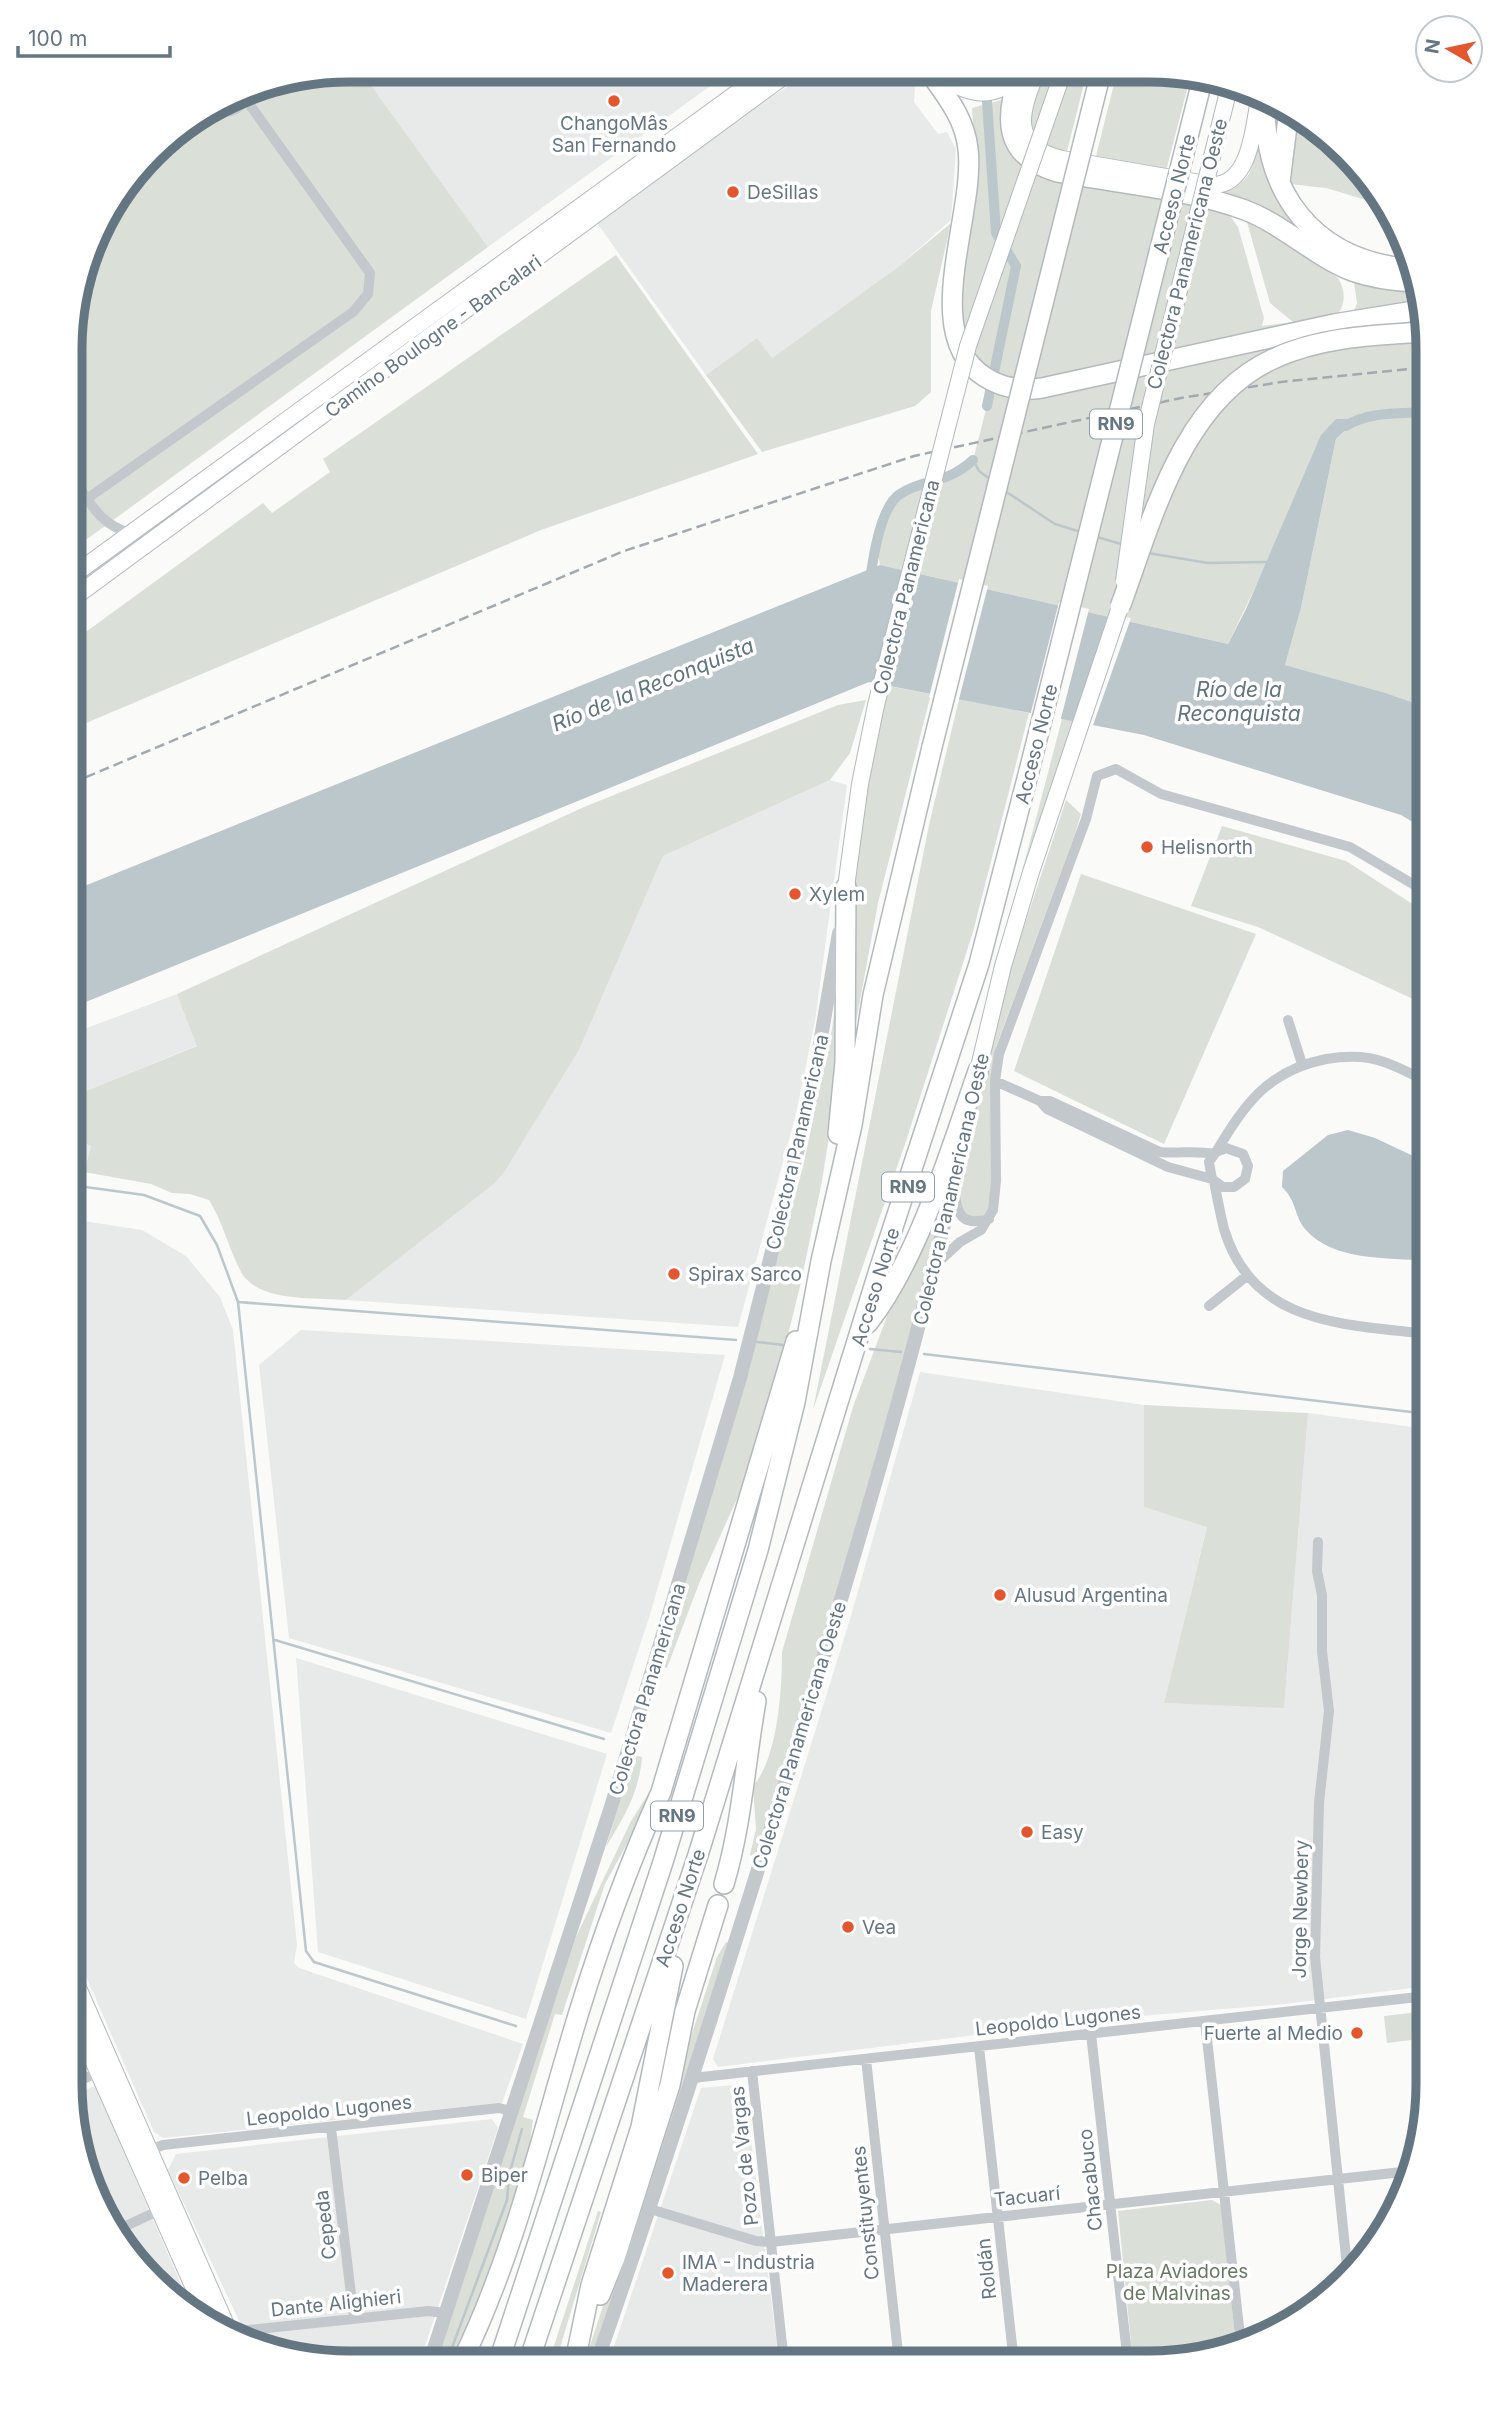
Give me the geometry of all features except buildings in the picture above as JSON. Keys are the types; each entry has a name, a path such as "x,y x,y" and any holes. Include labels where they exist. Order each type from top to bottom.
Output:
{"highway":[{"path":"936,82 956,112 968,149 968,188 952,318 959,348 981,374 1002,385 1022,389 1042,388 1334,324 1413,311"},
{"path":"1016,82 1011,101 1010,126 1018,147 1035,164 1057,172 1236,206 1280,226 1352,271 1407,281"},
{"name":"Acceso Norte","path":"502,2351 663,1862 758,1550 795,1402 821,1261 852,1125 873,995 932,747 1098,82"},
{"name":"Acceso Norte","path":"532,2351 698,1855 775,1600 979,964 1201,87"},
{"path":"1265,109 1266,142 1280,183 1303,221 1330,244 1373,263 1403,268"},
{"path":"1280,183 1288,121"},
{"path":"1120,607 1170,477 1201,422 1231,386 1265,363 1304,348 1369,335 1415,332"},
{"path":"467,2351 488,2303 531,2179 579,2011 631,1861 661,1792 821,1261 845,1062 846,887"},
{"path":"861,1333 890,1296 936,1185 987,1076"},
{"path":"724,1884 740,1825 749,1741 775,1600"},
{"path":"578,2351 591,2285 641,2127 660,2022 698,1855"},
{"path":"579,2351 615,2258 670,2085 685,2011 718,1905"}],"main road":[{"name":"Camino Boulogne - Bancalari","path":"82,569 752,82"},
{"name":"Camino Boulogne - Bancalari","path":"82,592 776,82"},
{"path":"948,82 963,90 981,94 999,90 1008,82"},
{"path":"1032,82 1024,100 1021,116 1026,136 1040,150 1062,159 1212,185 1230,181 1242,166 1257,106"},
{"name":"Colectora Panamericana","path":"846,887 860,784 876,705 968,346 1060,82"},
{"name":"Colectora Panamericana Oeste","path":"987,1076 1013,933 1120,607 1146,424 1228,94"},
{"path":"82,2004 160,2210 204,2308"},
{"path":"82,2027 150,2150 224,2319"}],"street":[{"path":"88,498 353,312 368,294 370,273 250,102"},
{"path":"82,489 111,527 131,533"},
{"path":"935,1265 960,1242 981,1230 989,1219 996,1192 987,1076 1073,854 1094,782 1106,771 1121,770 1161,794 1350,847 1416,886"},
{"name":"Colectora Panamericana","path":"433,2351 611,1807 740,1378 813,1090 846,887"},
{"path":"1288,1020 1303,1064"},
{"path":"1416,1077 1382,1061 1367,1058 1337,1057 1303,1064 1257,1093 1232,1125 1215,1153 1209,1171 1225,1230 1248,1275 1263,1290 1301,1315 1326,1322 1416,1333"},
{"path":"987,1076 1040,1101 1047,1109 1168,1167 1213,1180 1223,1187 1234,1187"},
{"name":"Colectora Panamericana Oeste","path":"600,2351 693,2078 833,1628 935,1265 954,1184 987,1076"},
{"path":"1040,1101 1050,1101 1160,1152 1173,1154 1195,1150 1215,1153 1226,1148 1237,1150"},
{"path":"1219,1207 1223,1196 1245,1179 1248,1166 1237,1150 1232,1125"},
{"path":"1168,1167 1173,1154"},
{"path":"954,1184 957,1210 962,1219 973,1223 989,1219"},
{"path":"1209,1306 1248,1275"},
{"name":"Jorge Newbery","path":"1318,1542 1322,1651 1329,1711 1319,1803 1315,1957 1318,2009 1347,2264"},
{"name":"Leopoldo Lugones","path":"693,2078 1416,1997"},
{"path":"1205,2021 1240,2335"},
{"name":"Chacabuco","path":"1091,2034 1127,2351"},
{"name":"Roldán","path":"979,2047 1013,2351"},
{"name":"Constituyentes","path":"866,2059 899,2351"},
{"path":"82,2080 106,2069"},
{"name":"Pozo de Vargas","path":"752,2071 783,2351"},
{"name":"Leopoldo Lugones","path":"150,2150 163,2146 499,2108 512,2111"},
{"name":"Cepeda","path":"331,2127 354,2319"},
{"name":"Tacuarí","path":"650,2209 756,2241 771,2242 1401,2172"},
{"path":"124,2227 160,2210"},
{"name":"Dante Alighieri","path":"247,2330 428,2311 445,2314"}],"shaded area":[{"path":"369,82 716,82 488,247"},
{"path":"795,82 912,82 915,86 914,102 938,134 947,132 956,149 951,220 898,267 772,358 757,338 706,375 597,223"},
{"path":"830,780 847,785 815,1021 796,1114 738,1327 346,1300 495,1183 505,1171 579,1050 663,856"},
{"path":"177,994 198,1045 82,1092 82,1030"},
{"path":"82,1143 91,1146 82,1172"},
{"path":"82,1221 142,1230 186,1256 220,1297 233,1330 297,1945 294,1963 299,1968 523,2044 502,2103 163,2138 154,2132 82,1967"},
{"path":"301,1330 725,1355 649,1618 611,1733 289,1638 259,1365"},
{"path":"920,1372 1144,1405 1144,1507 1207,1526 1164,1703 1284,1707 1308,1413 1416,1427 1416,1987 1285,2004 1104,2019 718,2067 713,2059 851,1616"},
{"path":"296,1658 607,1754 526,2019 318,1952"},
{"path":"744,2084 778,2351 612,2351 701,2088"},
{"path":"95,2086 186,2295 148,2260 127,2232 110,2202 91,2153 82,2091"},
{"path":"492,2119 498,2128 423,2351 349,2351 297,2346 263,2337 242,2328 168,2170 176,2154"}],"green space":[{"path":"369,82 488,247 82,543 82,349 91,280 110,231 127,201 160,160 187,137 216,118 263,96 297,87"},
{"path":"1040,82 1084,82 1066,155 1040,139 1034,130 1031,121 1033,100"},
{"path":"1114,82 1188,85 1166,171 1095,160"},
{"path":"1005,99 1013,146 1225,209 1238,227 1264,318 1262,326 1293,322 1270,303 1245,215 1338,278 1344,298 1335,317 1353,314 1357,303 1353,276 1409,287 1412,305 1204,343 1043,379 1007,378 975,361 956,308 977,180 972,108"},
{"path":"1288,121 1338,160 1371,202 1326,188 1280,183"},
{"path":"1258,143 1280,196 1389,275 1214,193 1234,187 1246,178"},
{"path":"951,223 931,311 931,392 915,406 762,452 706,375 757,338 772,358 898,267"},
{"path":"616,255 758,454 541,530 82,725 82,635 263,503 272,513 330,472 323,459"},
{"path":"1413,311 1416,349 1416,704 1285,665 1301,608 1336,439 1356,420 1336,419 1228,644 880,565 876,544 891,503 900,493 958,474 973,460 987,406 1002,385 1015,388"},
{"path":"246,461 82,586 82,576"},
{"path":"888,686 931,694 878,903 849,1060 853,879 871,753"},
{"path":"959,699 1029,713 973,932 906,1141 813,1410 929,825"},
{"path":"866,700 850,753 830,780 663,856 579,1050 505,1171 495,1183 346,1300 287,1296 259,1288 248,1281 240,1270 209,1200 190,1194 172,1193 151,1184 84,1172 91,1146 82,1143 82,1093 197,1046 177,994 584,807 838,705"},
{"path":"1062,719 1081,722 1011,914"},
{"path":"1066,800 1081,814 996,1047 989,1213 977,1219 968,1217 961,1207 960,1190 987,1050 1017,948"},
{"path":"1222,826 1346,861 1416,906 1416,1000 1258,927 1191,906"},
{"path":"1081,874 1256,934 1164,1144 1014,1071"},
{"path":"843,948 842,1052 822,1181 801,1282 769,1412 749,1472 700,1581 667,1668 662,1667 803,1167 832,1029"},
{"path":"957,1145 913,1329 838,1590 756,1857 750,1855 756,1829 753,1786 761,1774 773,1741 781,1685 782,1652 853,1407 895,1295"},
{"path":"1144,1405 1308,1413 1284,1708 1164,1703 1207,1527 1144,1507"},
{"path":"634,1755 642,1757 638,1782 625,1815 606,1847"},
{"path":"654,1785 658,1787 605,1884 562,2015 555,2014 523,2117 533,2120 525,2177 488,2284 458,2351 438,2351 576,1937 631,1821"},
{"path":"726,1942 730,1943 595,2351 588,2351 717,1957"},
{"path":"1416,2012 1416,2039 1387,2043 1384,2016"},
{"name":"Plaza Aviadores de Malvinas","path":"1212,2200 1221,2205 1235,2337 1201,2346 1132,2351 1118,2211"},
{"path":"598,2211 601,2212 559,2351 552,2351"}],"water":[{"name":"Río de la Reconquista","path":"1336,419 1357,419 1336,439 1301,608 1285,665 1416,704 1416,824 1401,815 1144,735 869,682 82,1004 82,887 880,565 1228,644 1246,609 1321,435"},
{"path":"1348,1130 1375,1138 1416,1157 1416,1260 1346,1253 1317,1240 1301,1224 1287,1192 1282,1187 1283,1171 1328,1135"}],"pier":[{"path":"959,579 988,586 958,703 929,697"},
{"path":"1059,602 1089,609 1060,722 1030,716"},
{"path":"1116,615 1131,618 1092,728 1080,726"}],"waterway":[{"path":"986,82 996,233 1016,266 987,406"},
{"path":"1346,426 1375,416 1416,412"},
{"path":"973,460 979,471 991,480"},
{"path":"870,580 879,534 893,501 900,494 918,485 954,474 973,460"},
{"path":"1005,491 1055,524 1081,532"},
{"path":"1094,536 1121,544"},
{"path":"1148,553 1208,563 1266,562"},
{"path":"82,1187 144,1195 200,1216 217,1245 238,1302 306,1951 314,1962 516,2026"},
{"path":"238,1302 736,1340"},
{"path":"757,1342 783,1345"},
{"path":"870,1349 901,1352"},
{"path":"924,1354 1416,1413"},
{"path":"275,1640 604,1739"},
{"path":"451,2351 507,2200 509,2175 522,2129"}],"railway":[{"path":"82,779 624,551 914,456 1181,398 1281,382 1416,368"}],"place":[{"name":"ChangoMâs San Fernando","path":"614,101"},
{"name":"DeSillas","path":"733,192"},
{"name":"Helisnorth","path":"1147,847"},
{"name":"Xylem","path":"795,894"},
{"name":"Spirax Sarco","path":"674,1274"},
{"name":"Alusud Argentina","path":"1000,1595"},
{"name":"Easy","path":"1027,1832"},
{"name":"Vea","path":"848,1927"},
{"name":"Fuerte al Medio","path":"1357,2033"},
{"name":"Biper","path":"467,2175"},
{"name":"Pelba","path":"184,2178"},
{"name":"IMA - Industria Maderera","path":"668,2273"}]}
